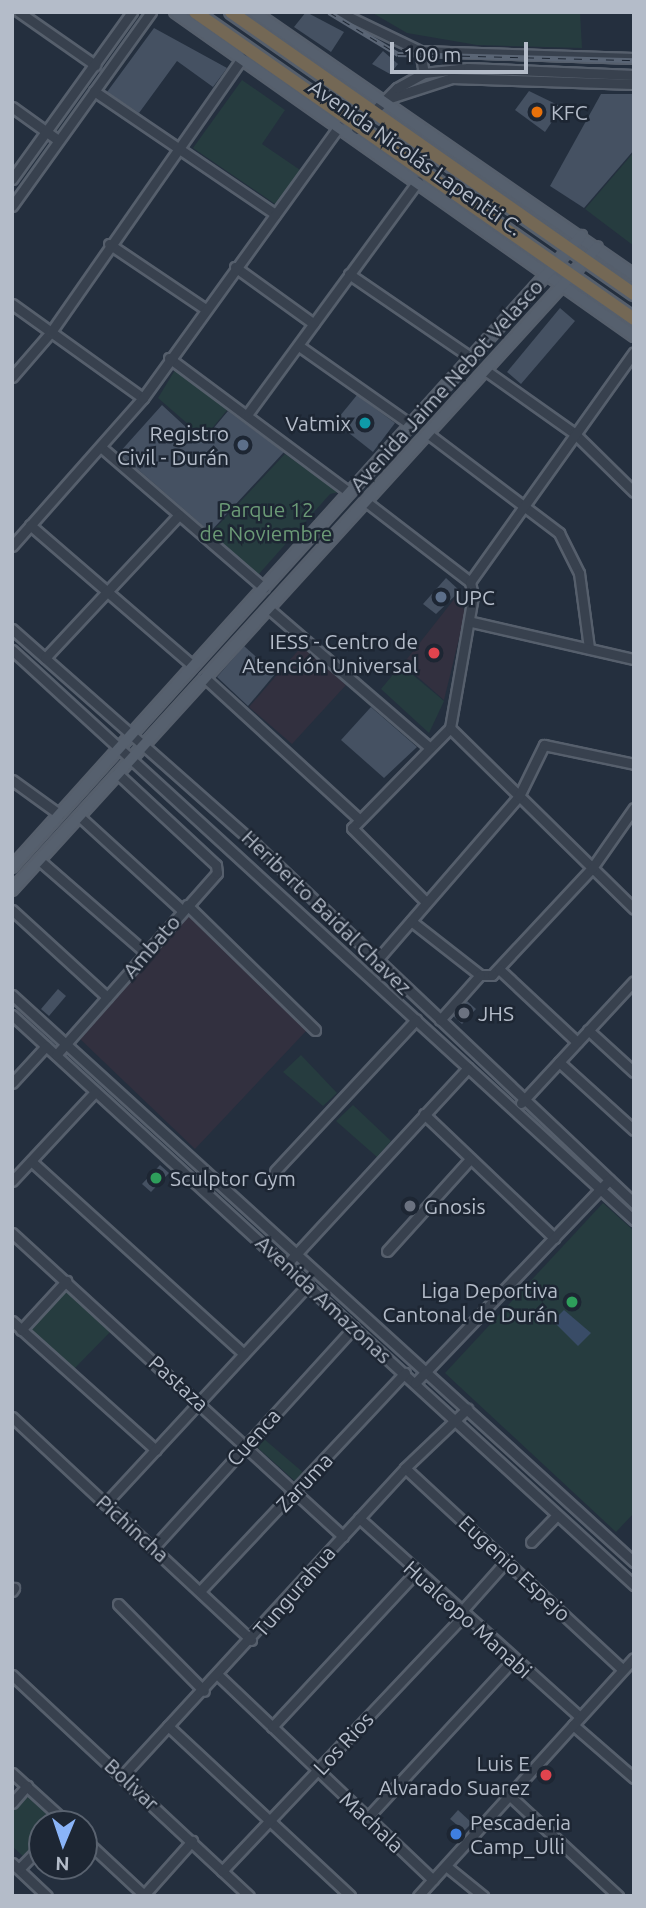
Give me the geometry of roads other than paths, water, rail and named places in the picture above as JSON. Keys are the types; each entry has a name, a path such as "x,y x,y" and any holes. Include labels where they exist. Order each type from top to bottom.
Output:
{"highway":[{"name":"Avenida Nicolás Lapentti C.","path":"195,12 355,130 568,280 634,319"},
{"name":"Avenida Nicolás Lapentti C.","path":"231,12 634,294"}],"main road":[{"name":"Avenida Nicolás Lapentti C.","path":"175,12 339,125 355,130 418,181 553,269"},
{"name":"Avenida Nicolás Lapentti C.","path":"254,12 634,275"},
{"name":"Avenida Jaime Nebot Velasco","path":"12,867 120,743 264,588 581,236"},
{"name":"Avenida Jaime Nebot Velasco","path":"12,890 597,247"},
{"name":"Avenida Nicolás Lapentti C.","path":"568,280 634,337"}],"street":[{"path":"19,12 95,65"},
{"path":"12,180 132,12"},
{"path":"12,206 151,12"},
{"path":"339,12 420,51 634,58"},
{"path":"420,51 424,73"},
{"path":"12,377 51,332 109,244 242,58"},
{"path":"355,130 382,102 424,73 468,68 634,75"},
{"path":"382,102 447,78 634,84"},
{"path":"94,91 275,214"},
{"path":"12,107 58,140"},
{"path":"12,546 102,448 143,398 204,308 339,125"},
{"path":"249,412 418,181"},
{"path":"109,244 204,308"},
{"path":"235,267 314,324"},
{"path":"349,274 470,357"},
{"path":"12,304 143,398"},
{"path":"299,346 410,424"},
{"path":"424,900 354,834 358,818 450,728 472,622 470,582 521,502 634,352"},
{"path":"169,358 249,412 349,492"},
{"path":"485,370 574,433 634,492"},
{"path":"427,433 559,533 572,554 587,607 589,648"},
{"path":"102,448 264,588"},
{"path":"365,501 470,582"},
{"path":"45,658 109,594 179,515"},
{"path":"30,526 192,665"},
{"path":"268,608 429,747"},
{"path":"472,622 634,659"},
{"name":"Heriberto Baidal Chavez","path":"12,629 130,734 144,743 634,1203"},
{"name":"Heriberto Baidal Chavez","path":"12,650 134,755 634,1220"},
{"path":"204,677 358,818"},
{"path":"450,728 634,909"},
{"path":"377,960 411,922 424,900 519,796 544,745 634,764"},
{"path":"117,773 216,864 217,873 185,908 315,1030"},
{"path":"12,780 59,814"},
{"path":"440,1020 480,975 499,969 592,868 634,808"},
{"name":"Ambato","path":"56,1055 185,908 80,817"},
{"path":"39,860 145,952"},
{"path":"12,910 107,997"},
{"path":"411,922 480,975"},
{"path":"499,969 577,1042"},
{"path":"514,1110 634,981"},
{"name":"Avenida Amazonas","path":"12,995 634,1562"},
{"name":"Avenida Amazonas","path":"12,1015 287,1264 634,1585"},
{"path":"275,1171 416,1020"},
{"path":"588,1030 634,1072"},
{"path":"12,1083 46,1046"},
{"path":"559,1062 634,1130"},
{"path":"287,1264 468,1068"},
{"path":"12,1181 95,1092"},
{"path":"424,1114 554,1238"},
{"path":"387,1251 470,1159"},
{"path":"31,1161 244,1354"},
{"path":"415,1383 609,1180"},
{"name":"Pastaza","path":"12,1233 201,1403 342,1536"},
{"path":"22,1330 66,1282"},
{"path":"105,1504 308,1285"},
{"path":"12,1321 156,1450"},
{"name":"Cuenca","path":"154,1548 354,1327"},
{"name":"Zaruma","path":"201,1590 405,1373"},
{"name":"Tungurahua","path":"122,1775 220,1676 405,1468 467,1409"},
{"name":"Pichincha","path":"12,1417 201,1590 251,1640"},
{"name":"Eugenio Espejo","path":"405,1468 507,1559 622,1670"},
{"path":"531,1542 556,1515"},
{"name":"Hualcopo Manabi","path":"359,1518 415,1573 580,1717"},
{"name":"Los Rios","path":"222,1871 462,1614 507,1559"},
{"path":"272,1727 415,1573"},
{"path":"118,1604 205,1690"},
{"path":"418,1896 634,1658"},
{"path":"368,1817 513,1660"},
{"name":"Bolivar","path":"12,1675 249,1896"},
{"name":"Machala","path":"220,1676 433,1880"},
{"path":"572,1725 634,1779"},
{"path":"169,1726 351,1896"},
{"path":"12,1773 52,1810"},
{"path":"12,1803 27,1786"},
{"path":"509,1795 618,1896"},
{"path":"98,1852 144,1895 192,1841"},
{"path":"16,1866 47,1896"},
{"path":"446,1866 483,1896"},
{"path":"234,1896 241,1888"}],"water":[{"path":"564,1310 591,1333 578,1346 553,1321"}],"railway":[{"path":"329,12 398,54 634,60"}],"place":[{"name":"KFC","path":"537,112"},
{"name":"Vatmix","path":"365,423"},
{"name":"Registro Civil - Durán","path":"243,445"},
{"name":"UPC","path":"441,597"},
{"name":"IESS - Centro de Atención Universal","path":"434,653"},
{"name":"JHS","path":"464,1013"},
{"name":"Sculptor Gym","path":"156,1178"},
{"name":"Gnosis","path":"410,1206"},
{"name":"Liga Deportiva Cantonal de Durán","path":"572,1302"},
{"name":"Luis E Alvarado Suarez","path":"546,1775"},
{"name":"Pescaderia Camp_Ulli","path":"456,1834"}],"park label":[{"name":"Parque 12 de Noviembre","path":"266,521"}]}
